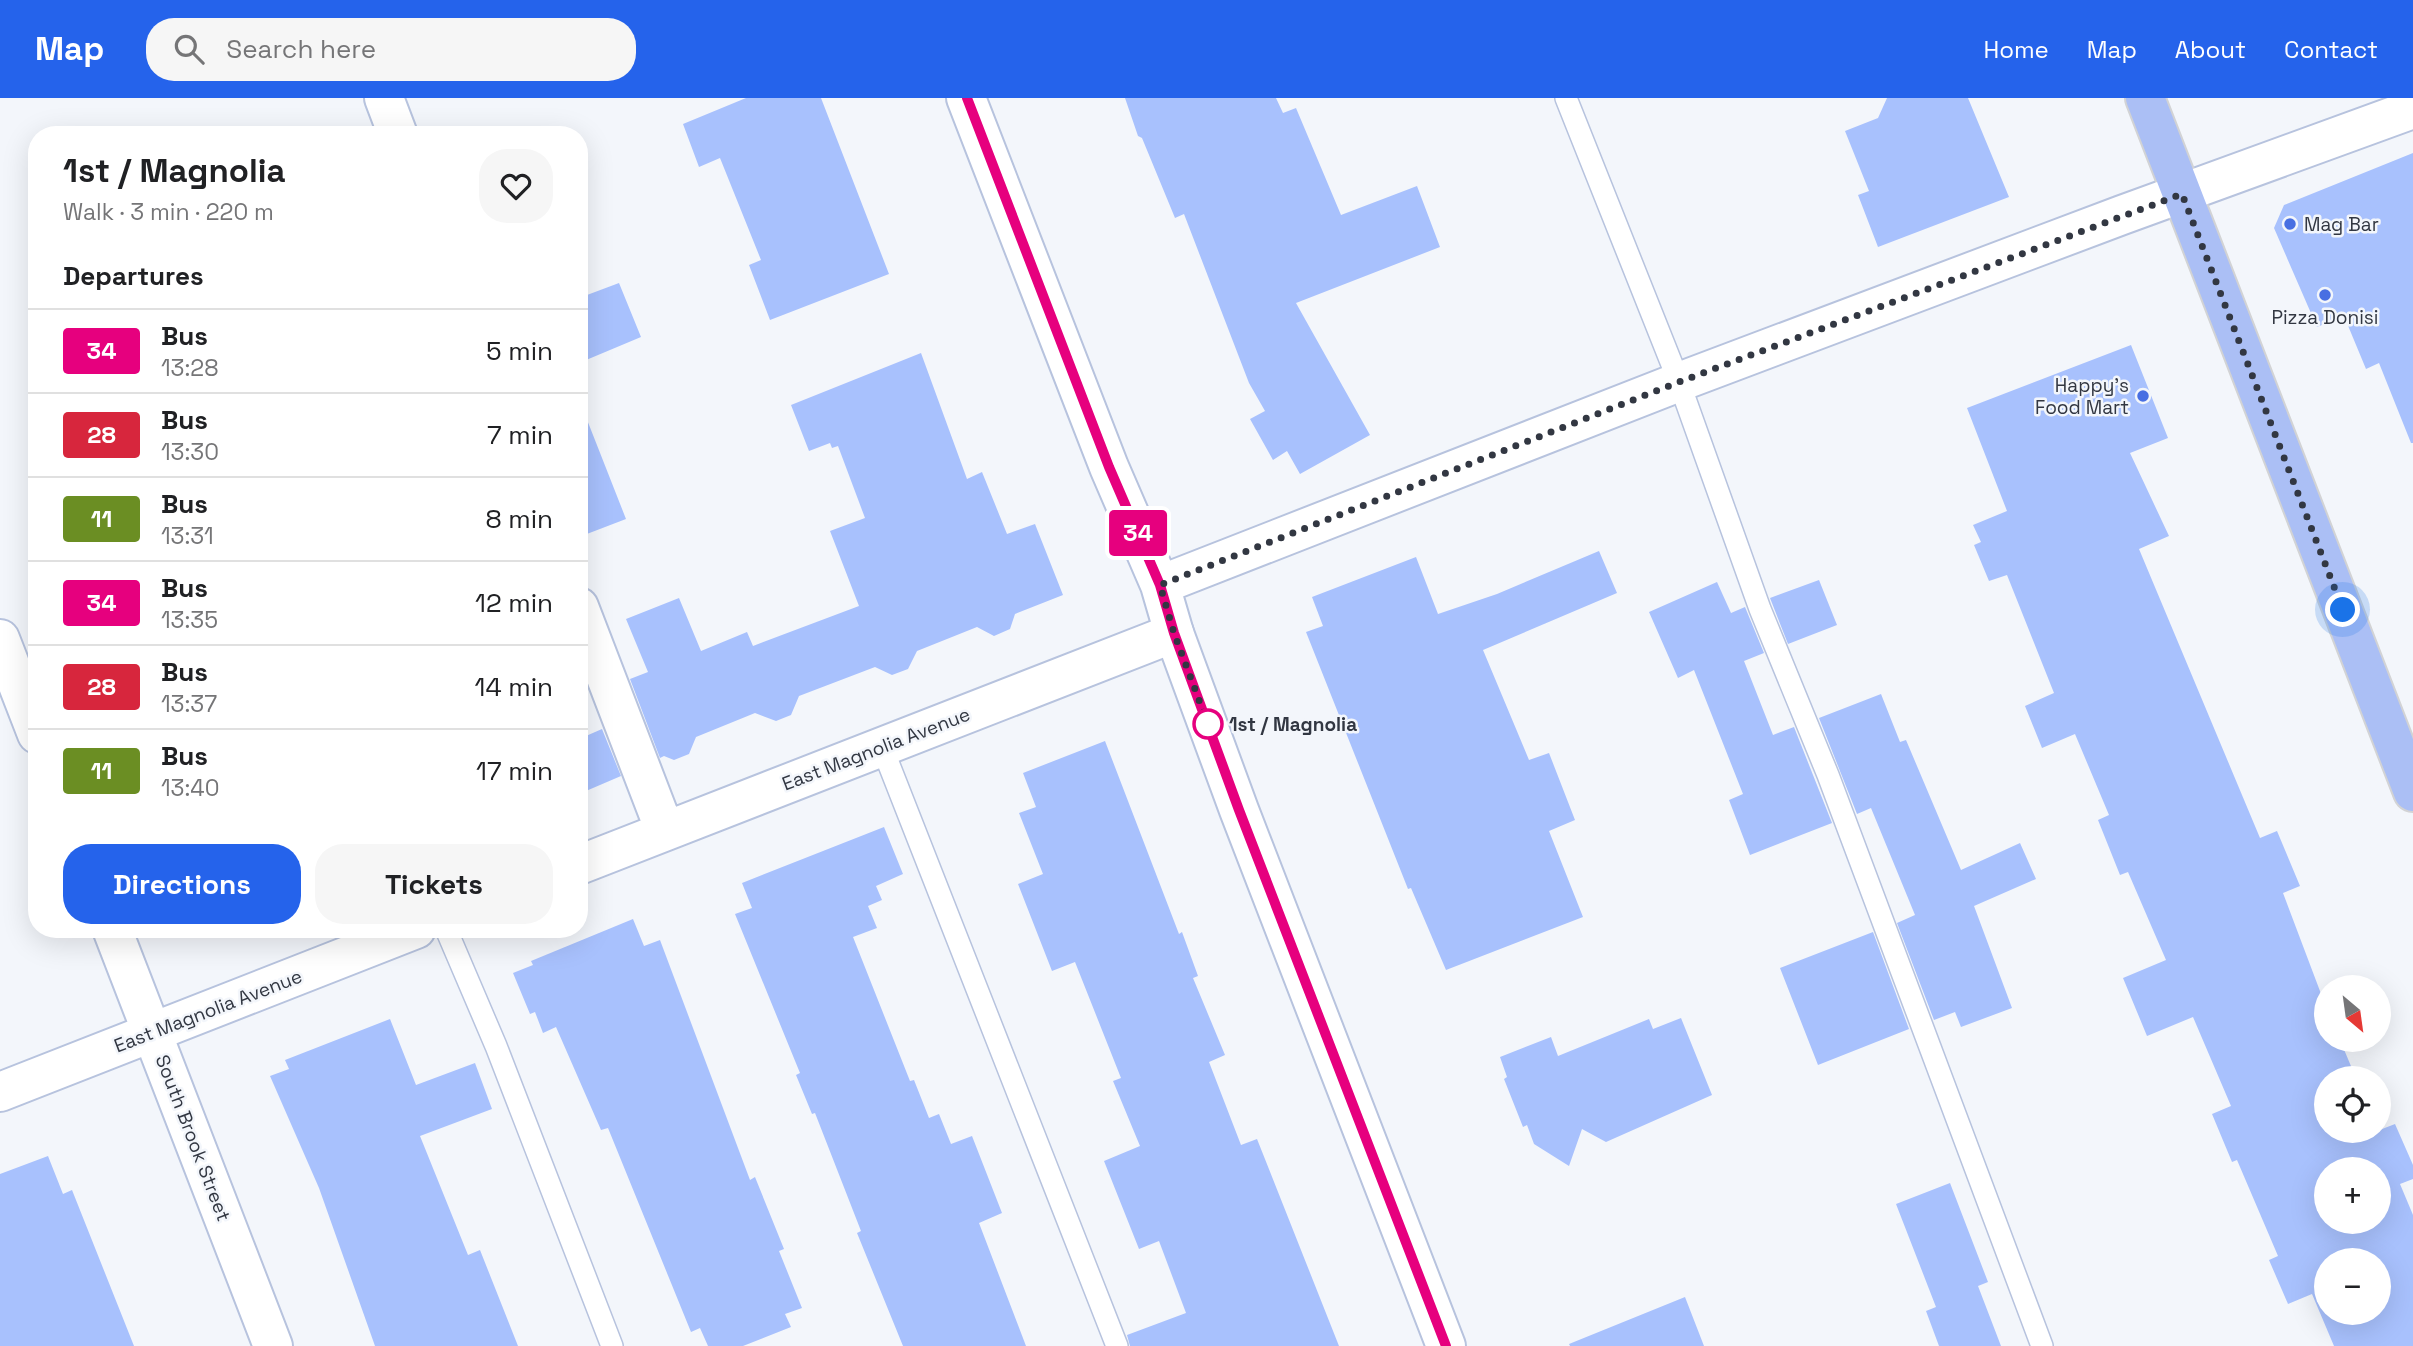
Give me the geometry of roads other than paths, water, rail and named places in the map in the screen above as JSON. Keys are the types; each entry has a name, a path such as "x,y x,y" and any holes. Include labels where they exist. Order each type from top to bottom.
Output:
{"main road":[{"path":"2145,98 2413,792"}],"street":[{"path":"384,98 395,126"},
{"path":"967,98 1109,467 1160,585 1174,633 1446,1346"},
{"path":"1160,585 1679,382 2413,110"},
{"path":"588,630 665,831"},
{"name":"East Magnolia Avenue","path":"588,861 1174,633"},
{"path":"0,639 28,711"},
{"name":"South Brook Street","path":"115,938 273,1346"},
{"name":"East Magnolia Avenue","path":"0,1092 393,938"}],"lane":[{"path":"1566,98 1679,382 1760,609 1828,775 2042,1346"},
{"path":"882,747 1117,1346"},
{"path":"450,938 496,1046 612,1346"}],"place":[{"name":"Mag Bar","path":"2290,224"},
{"name":"Pizza Donisi","path":"2325,295"},
{"name":"Happy's Food Mart","path":"2143,396"},
{"name":"1st / Magnolia","path":"1208,724"}]}
